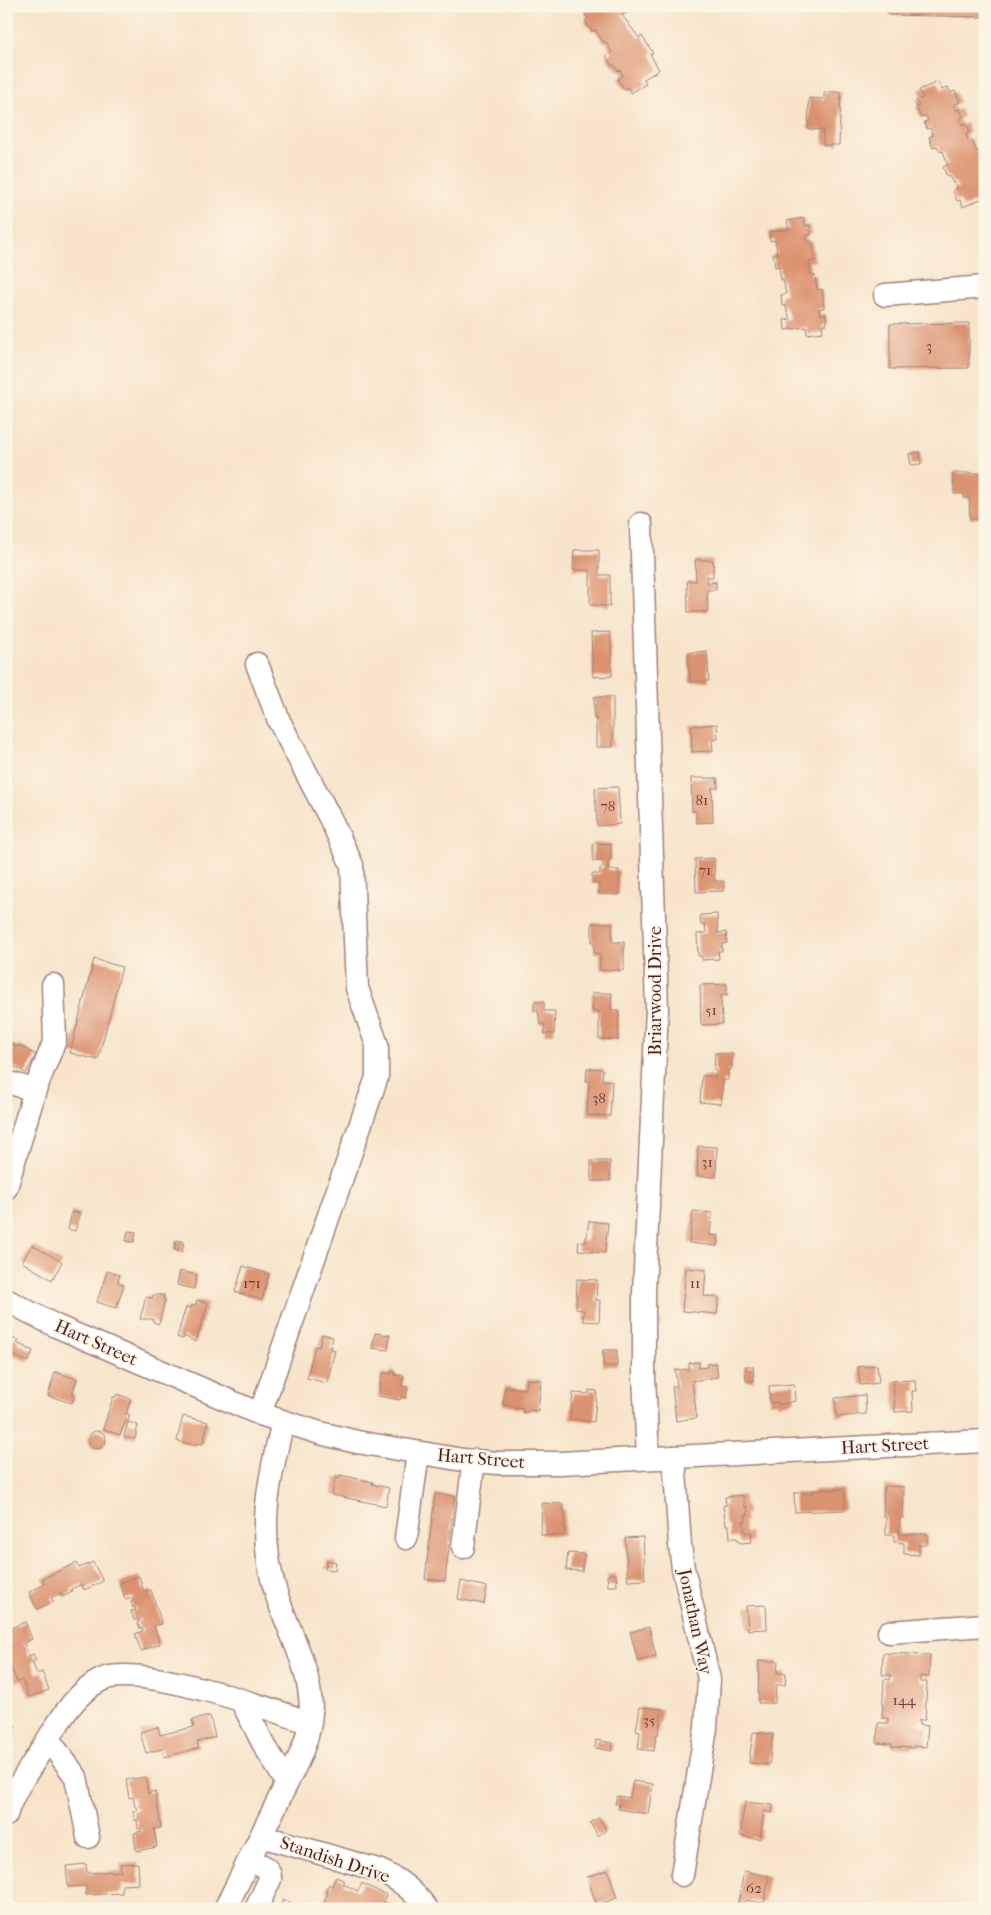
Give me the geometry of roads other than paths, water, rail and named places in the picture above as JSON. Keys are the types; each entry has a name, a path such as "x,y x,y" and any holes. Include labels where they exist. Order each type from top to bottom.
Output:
{"street":[{"path":"885,294 985,287"},
{"name":"Briarwood Drive","path":"641,524 657,1009 644,1292 644,1376 648,1458"},
{"path":"257,664 279,721 331,820 352,865 357,988 377,1045 377,1077 260,1414"},
{"path":"6,1188 35,1090 55,1040 53,985"},
{"path":"6,1082 35,1090"},
{"name":"Hart Street","path":"6,1300 56,1326 260,1414 357,1442 418,1453 474,1460 529,1463 985,1441"},
{"path":"225,1909 301,1752 310,1723 310,1700 306,1675 298,1647 276,1595 267,1561 265,1543 265,1522 270,1481 283,1422"},
{"path":"406,1538 418,1453"},
{"name":"Jonathan Way","path":"674,1457 683,1568 708,1679 706,1728 682,1875"},
{"path":"463,1547 474,1460"},
{"path":"889,1632 985,1625"},
{"path":"6,1815 17,1789 60,1720 80,1696 91,1686 103,1679 118,1676 168,1682 241,1700 310,1723"},
{"path":"241,1700 263,1743 287,1782"},
{"path":"48,1739 76,1777 88,1837"},
{"name":"Standish Drive","path":"261,1836 378,1870 405,1884 427,1909"},
{"path":"250,1860 268,1869 270,1873 270,1879 256,1909"}]}
